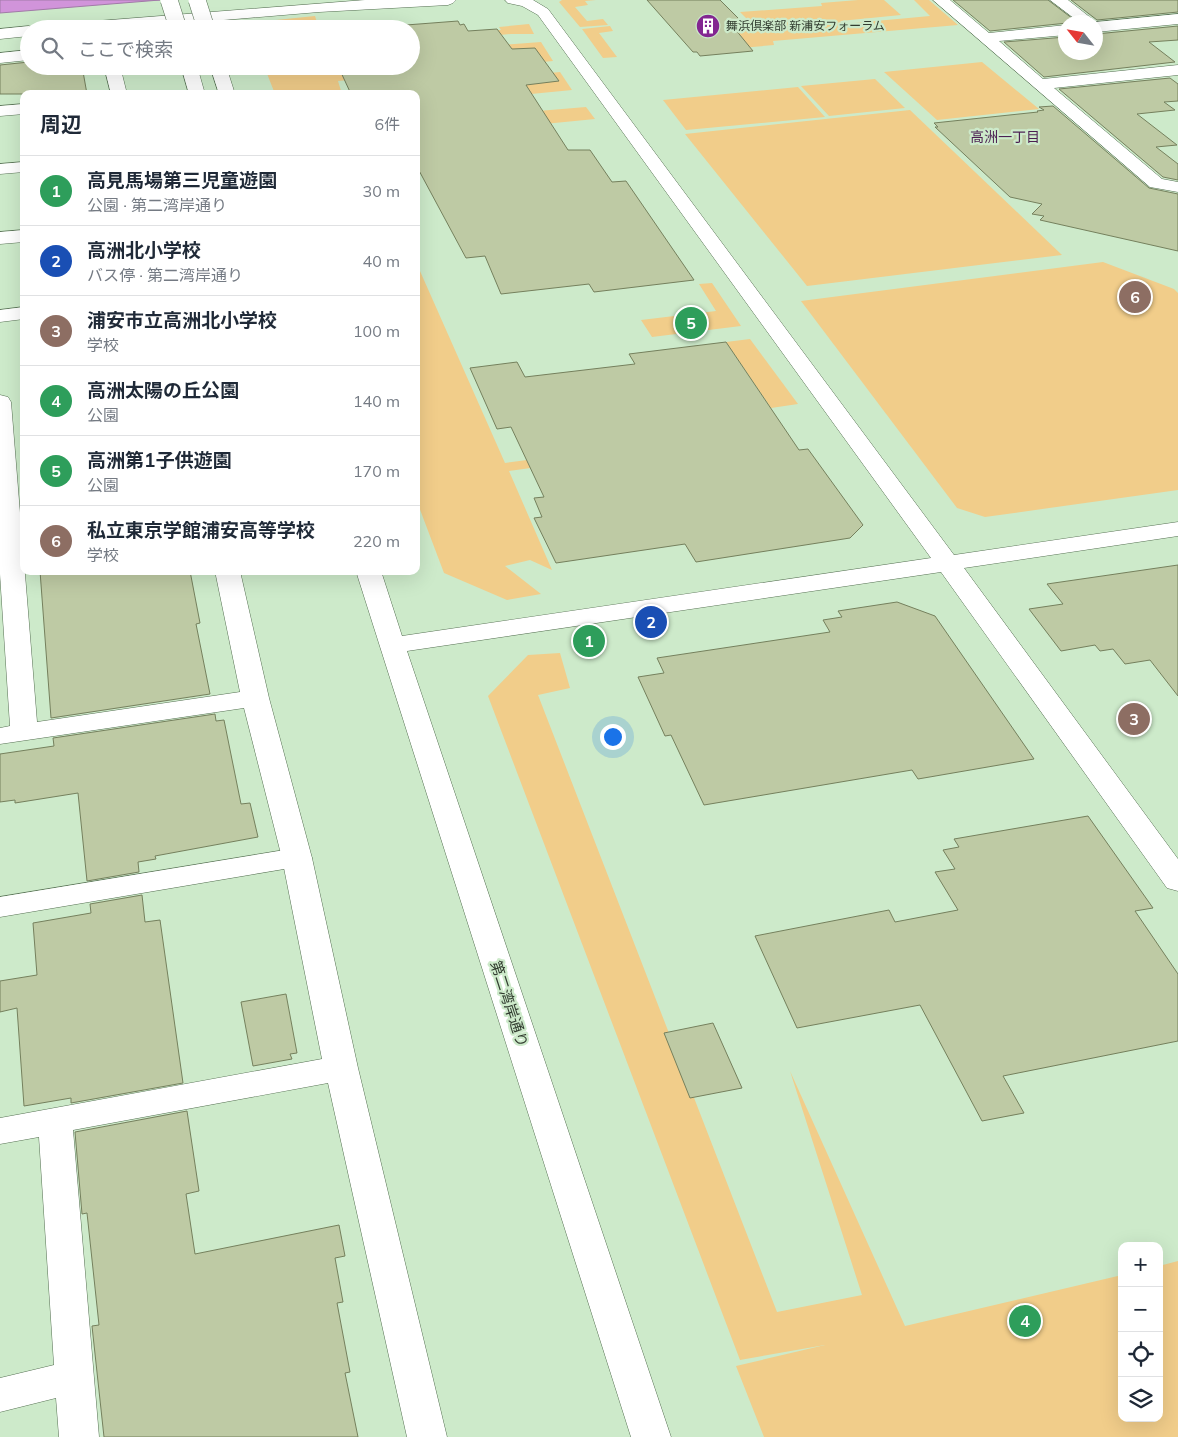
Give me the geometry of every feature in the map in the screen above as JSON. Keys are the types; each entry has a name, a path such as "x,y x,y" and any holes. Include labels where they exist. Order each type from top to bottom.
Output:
{"street":[{"path":"169,0 175,20"},
{"path":"197,0 203,20"},
{"path":"171,20 448,0"},
{"path":"519,0 543,12 920,528 949,564 1178,881"},
{"path":"941,0 1156,183 1178,187"},
{"path":"1058,0 1078,15"},
{"path":"1103,26 1178,20"},
{"path":"986,38 1058,31"},
{"path":"0,34 20,32"},
{"path":"0,58 20,56"},
{"path":"1041,84 1155,72 1174,77"},
{"path":"114,75 118,90"},
{"path":"192,75 196,90"},
{"path":"221,75 226,90"},
{"path":"0,111 20,109"},
{"path":"0,169 20,167"},
{"path":"0,238 20,236"},
{"path":"0,316 20,314"},
{"path":"0,402 12,734 255,698"},
{"path":"392,646 1178,529"},
{"path":"228,575 255,698 297,858 342,1068 427,1437"},
{"name":"第二湾岸通り","path":"369,575 651,1437"},
{"path":"0,907 297,858"},
{"path":"0,1131 342,1068"},
{"path":"55,1120 79,1437"},
{"path":"0,1395 75,1377"}],"shaded area":[{"path":"0,0 160,0 0,13"},
{"path":"562,0 596,0 585,1 588,5 575,7 587,21 603,19 608,25 580,27 559,2"},
{"path":"884,0 901,15 840,21 843,24 930,16 914,0 929,0 958,25 773,41 774,45 741,48 725,30 755,27 740,12 822,6 821,3"},
{"path":"315,16 316,20 276,20"},
{"path":"529,24 534,34 511,34 420,42 420,37 501,30 499,27"},
{"path":"610,26 613,31 599,33 617,57 603,58 582,29"},
{"path":"541,42 553,61 420,73 420,63 478,47"},
{"path":"982,62 1039,109 937,120 884,72"},
{"path":"560,72 572,90 420,105 420,104 497,78"},
{"path":"268,75 402,75 338,81 341,90 273,90"},
{"path":"875,79 905,108 829,116 801,86"},
{"path":"798,87 825,117 686,130 663,100"},
{"path":"586,107 595,119 524,126 514,113"},
{"path":"910,110 1062,255 807,286 685,134"},
{"path":"1103,262 1174,289 1178,293 1178,490 985,517 957,508 801,301"},
{"path":"420,271 505,463 709,436 782,433 509,471 552,570 530,560 505,566 541,594 507,600 444,573 420,510"},
{"path":"712,283 741,326 652,337 641,320 716,311 699,284"},
{"path":"750,339 798,404 771,408 726,342"},
{"path":"560,653 570,688 538,695 777,1312 862,1295 790,1071 905,1326 1118,1276 1118,1422 1163,1422 1163,1265 1178,1261 1178,1437 764,1437 736,1366 825,1345 740,1360 488,696 528,655"}],"building":[{"name":"舞浜倶楽部 新浦安フォーラム","path":"647,0 720,0 748,28 735,29 753,51 700,56 697,52 693,52"},
{"path":"953,0 1048,0 1068,15 1058,15 1058,24 990,31"},
{"path":"1071,0 1178,0 1178,12 1103,19 1103,15 1090,15"},
{"path":"458,21 460,25 464,24 468,31 497,29 512,49 535,48 559,81 526,85 568,150 590,150 612,182 626,181 694,280 594,292 589,284 501,294 485,256 466,258 420,172 420,90 349,90 342,75 420,75 420,24"},
{"path":"1178,26 1178,40 1149,42 1175,62 1044,77 1004,42 1058,38 1058,60 1103,60 1103,33"},
{"path":"20,63 20,75 84,75 86,90 20,90 20,94 0,94 0,65"},
{"path":"1170,78 1178,84 1178,101 1164,102 1175,110 1137,114 1177,145 1156,147 1178,164 1178,180 1163,177 1059,89"},
{"path":"1053,106 1149,188 1178,194 1178,251 1040,220 1044,216 1032,214 1042,204 1010,197 935,127 938,127 934,123 1038,112 1044,110 1039,107"},
{"path":"726,342 799,450 808,449 863,525 850,538 696,562 685,544 556,563 534,518 542,517 534,498 544,497 511,427 497,429 470,368 517,362 525,377 635,364 629,354"},
{"path":"1178,565 1178,696 1150,660 1125,664 1113,649 1100,651 1095,645 1061,651 1029,609 1063,604 1047,584"},
{"path":"40,575 191,575 200,623 196,624 210,694 51,718"},
{"path":"897,602 935,616 1034,759 918,779 912,770 704,805 671,735 665,736 638,677 664,673 657,658 830,632 823,620 842,617 838,611"},
{"path":"215,714 216,721 224,720 241,804 250,803 258,837 155,856 156,859 138,862 139,872 87,881 78,793 15,803 15,800 0,802 0,754 54,746 53,738"},
{"path":"1088,816 1153,908 1135,911 1178,974 1178,1041 1003,1076 1024,1113 982,1121 920,1005 797,1028 755,936 889,910 895,922 958,910 935,872 955,869 943,850 959,847 954,839"},
{"path":"142,895 145,922 160,920 183,1083 71,1103 71,1098 24,1106 17,1008 0,1012 0,981 37,975 33,923 91,913 90,904"},
{"path":"286,994 297,1053 290,1054 292,1059 253,1066 241,1002"},
{"path":"713,1023 742,1088 690,1098 664,1033"},
{"path":"187,1111 199,1191 186,1194 195,1254 339,1225 345,1256 335,1258 343,1302 337,1303 350,1372 345,1373 358,1437 104,1437 92,1326 99,1325 87,1213 82,1214 75,1132"}],"place":[{"name":"舞浜倶楽部 新浦安フォーラム","path":"708,26"},
{"name":"私立東京学館浦安高等学校","path":"1135,297"},
{"name":"高洲第1子供遊園","path":"691,323"},
{"name":"高洲北小学校","path":"651,622"},
{"name":"高見馬場第三児童遊園","path":"589,641"},
{"name":"浦安市立高洲北小学校","path":"1134,719"},
{"name":"高洲太陽の丘公園","path":"1025,1321"}],"district":[{"name":"高洲一丁目","path":"1005,137"}]}
